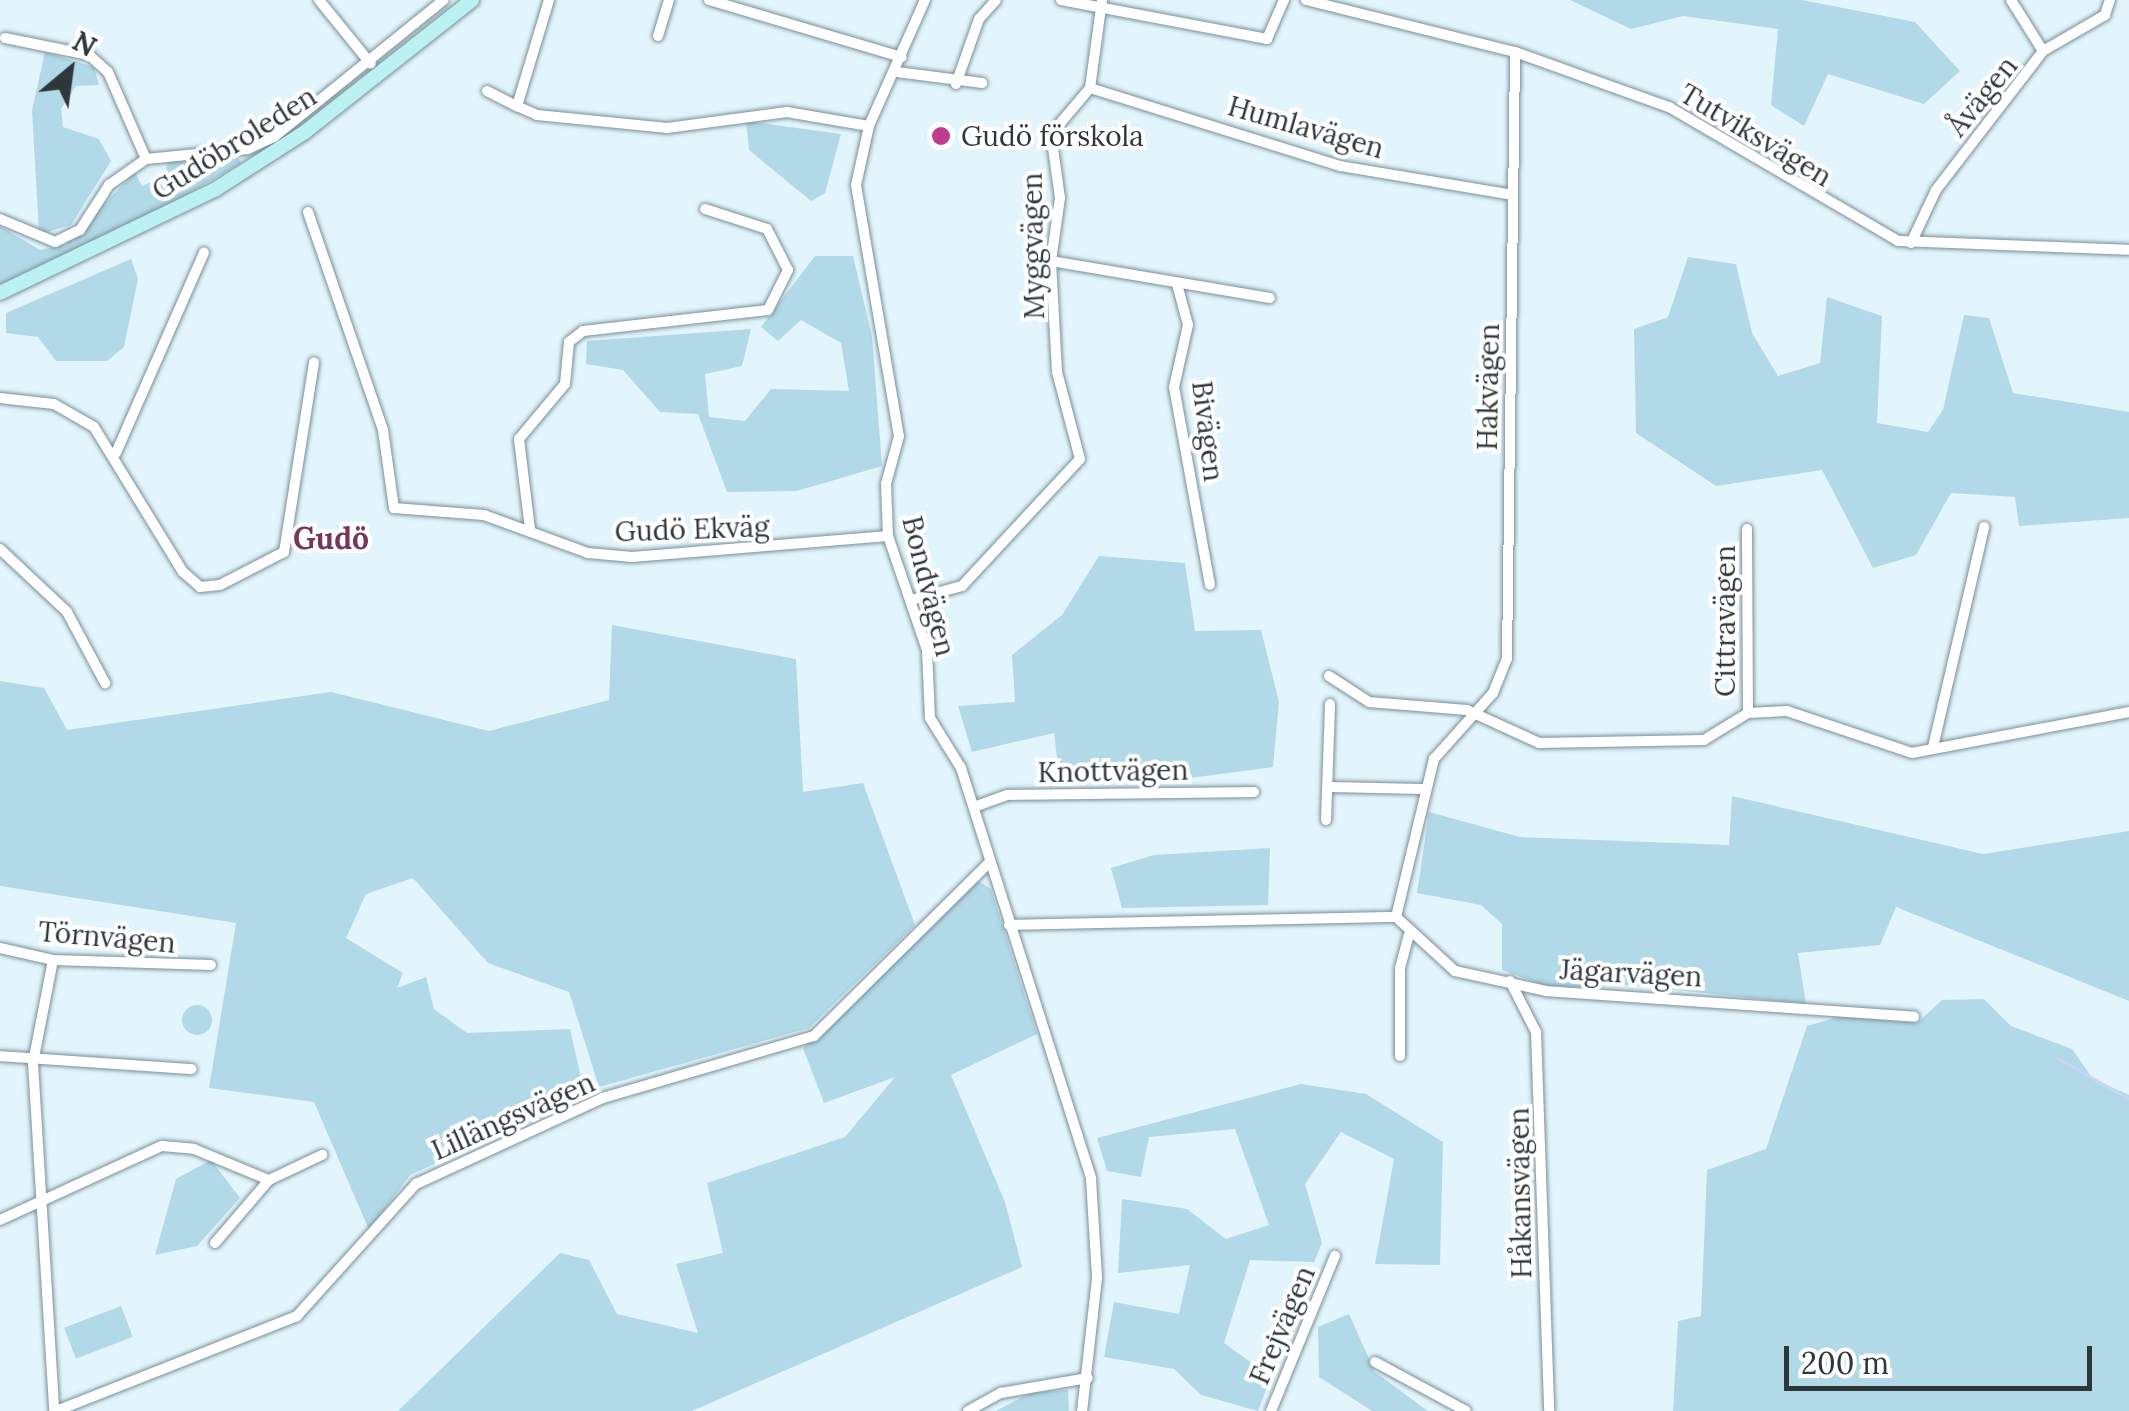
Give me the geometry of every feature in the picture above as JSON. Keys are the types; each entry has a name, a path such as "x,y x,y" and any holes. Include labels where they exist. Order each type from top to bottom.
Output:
{"main road":[{"name":"Gudöbroleden","path":"0,293 216,188 306,132 472,0"}],"street":[{"path":"319,0 371,64"},
{"path":"0,219 56,242 80,230 109,185 146,159 248,149 371,64 444,0"},
{"path":"516,106 549,0"},
{"path":"658,36 669,0"},
{"path":"709,0 902,57"},
{"name":"Bondvägen","path":"925,0 897,72 870,126 856,185 899,436 886,484 888,536 915,599 930,718 974,808 988,863 1091,1180 1088,1378 1082,1411"},
{"path":"956,84 978,19 996,0"},
{"path":"1061,0 1102,3 1267,39 1284,0"},
{"name":"Tutviksvägen","path":"1306,0 1515,52 1669,107 1833,208 1910,243 2129,250"},
{"path":"2011,0 2043,51"},
{"name":"Åvägen","path":"1910,243 1936,190 2043,51 2105,15 2110,0"},
{"path":"1090,88 1102,3"},
{"path":"5,38 90,55 108,72 146,159"},
{"name":"Hakvägen","path":"1396,917 1423,789 1434,760 1476,714 1502,677 1510,612 1515,52"},
{"path":"897,72 956,84 982,84"},
{"name":"Humlavägen","path":"1090,88 1340,166 1513,194"},
{"name":"Myggvägen","path":"915,599 962,586 1080,459 1057,372 1052,261 1060,198 1051,134 1090,88"},
{"path":"487,91 516,106 667,128 787,112 870,126"},
{"path":"530,530 519,440 565,384 569,342 584,331 768,310 788,270 767,229 705,210"},
{"name":"Gudö Ekväg","path":"308,212 384,430 394,508 484,514 632,558 888,536"},
{"path":"116,454 204,253"},
{"path":"1052,261 1270,298"},
{"name":"Bivägen","path":"1177,284 1188,325 1174,388 1210,585"},
{"path":"0,398 54,404 94,427 116,454 134,502 183,572 200,587 220,586 284,552 314,362"},
{"path":"1933,747 1984,526"},
{"name":"Cittravägen","path":"1747,529 1748,713"},
{"path":"0,548 66,612 105,684"},
{"path":"1329,676 1369,702 1476,714 1539,743 1577,745 1704,740 1748,713 1814,716 1912,753 2129,712"},
{"path":"1326,820 1330,704"},
{"path":"1329,787 1423,789"},
{"name":"Knottvägen","path":"974,808 1007,796 1254,792"},
{"name":"Lillängsvägen","path":"54,1411 297,1316 416,1184 603,1098 814,1036 988,863"},
{"path":"1010,926 1396,917"},
{"name":"Jägarvägen","path":"1396,917 1410,935 1454,971 1546,991 1914,1017"},
{"path":"1400,1056 1400,968 1410,935"},
{"name":"Törnvägen","path":"0,948 52,960 212,965"},
{"path":"52,960 33,1063 54,1411"},
{"name":"Håkansvägen","path":"1510,981 1536,1032 1549,1411"},
{"path":"0,1056 33,1063 192,1069"},
{"path":"0,1220 174,1144 270,1180"},
{"path":"215,1243 270,1180 322,1155"},
{"name":"Frejvägen","path":"1271,1411 1335,1256"},
{"path":"1375,1362 1466,1411"},
{"path":"968,1411 1001,1393 1088,1378"}],"shaded area":[{"path":"1570,0 1802,0 1915,22 1960,71 1924,104 1828,74 1804,126 1771,105 1778,29 1683,16 1631,29"},
{"path":"45,52 94,67 99,85 76,86 61,109 63,127 99,139 111,161 71,225 39,234 32,110"},
{"path":"746,121 841,134 825,193 811,201 749,150"},
{"path":"236,152 241,163 157,212 0,284 0,226 40,250 65,245 135,172 142,186 163,177 169,160"},
{"path":"815,256 853,256 872,336 882,466 797,491 727,492 698,414 660,412 623,370 586,364 587,341 751,329 742,366 705,374 709,417 745,421 771,389 849,391 841,343 801,320 778,341 761,327"},
{"path":"1688,257 1736,264 1752,333 1778,376 1820,363 1827,297 1882,316 1877,423 1928,432 1943,410 1964,315 1989,318 2013,393 2129,412 2129,518 2019,526 2015,497 1951,493 1916,555 1873,568 1822,470 1716,486 1636,433 1634,329 1668,317"},
{"path":"131,259 138,279 124,347 107,361 56,361 38,337 6,333 6,313"},
{"path":"1099,556 1185,563 1195,631 1261,630 1279,702 1273,767 1182,779 1059,775 1054,733 972,752 958,706 1015,702 1012,655 1062,615"},
{"path":"612,625 796,659 803,792 863,783 915,925 809,1028 599,1087 569,992 488,963 413,878 366,894 346,938 403,973 397,988 426,977 434,1009 467,1033 570,1029 585,1095 410,1175 369,1230 314,1102 209,1088 236,923 0,886 0,681 44,688 67,730 331,692 489,731 609,700"},
{"path":"1732,796 1983,854 2129,831 2129,1001 1896,907 1880,945 1798,953 1806,1004 1630,985 1552,988 1502,970 1502,924 1481,905 1417,893 1429,812 1520,837 1729,845"},
{"path":"1270,848 1268,905 1122,908 1111,868 1154,855"},
{"path":"978,881 991,889 1037,1034 951,1075 1005,1202 1022,1267 692,1411 398,1411 560,1253 589,1260 617,1314 698,1333 676,1264 723,1253 707,1183 845,1137 895,1077 824,1103 803,1048"},
{"path":"1984,999 2011,1026 2072,1049 2093,1079 2129,1095 2129,1411 1673,1411 1678,1321 1701,1316 1707,1170 1766,1149 1807,1026 1842,1016 1917,1023 1942,1000"},
{"path":"197,1005 211,1014 212,1020 203,1034 197,1035 183,1026 182,1020 191,1006"},
{"path":"1301,1084 1366,1094 1443,1142 1440,1265 1375,1264 1394,1159 1341,1132 1305,1184 1322,1243 1314,1262 1250,1260 1224,1343 1271,1377 1258,1411 1201,1395 1174,1369 1104,1357 1114,1302 1179,1314 1190,1265 1118,1273 1122,1199 1187,1209 1226,1239 1269,1225 1235,1129 1149,1137 1141,1177 1107,1171 1097,1138"},
{"path":"211,1160 240,1198 197,1246 155,1255 176,1179"},
{"path":"121,1306 133,1337 76,1359 64,1328"},
{"path":"1349,1314 1375,1372 1428,1411 1372,1411 1319,1377 1318,1327"},
{"path":"1068,1390 1069,1411 996,1411 1030,1393"}],"waterway":[{"path":"2058,1058 2129,1099"}],"place":[{"name":"Gudö förskola","path":"941,136"}],"district":[{"name":"Gudö","path":"331,538"}]}
